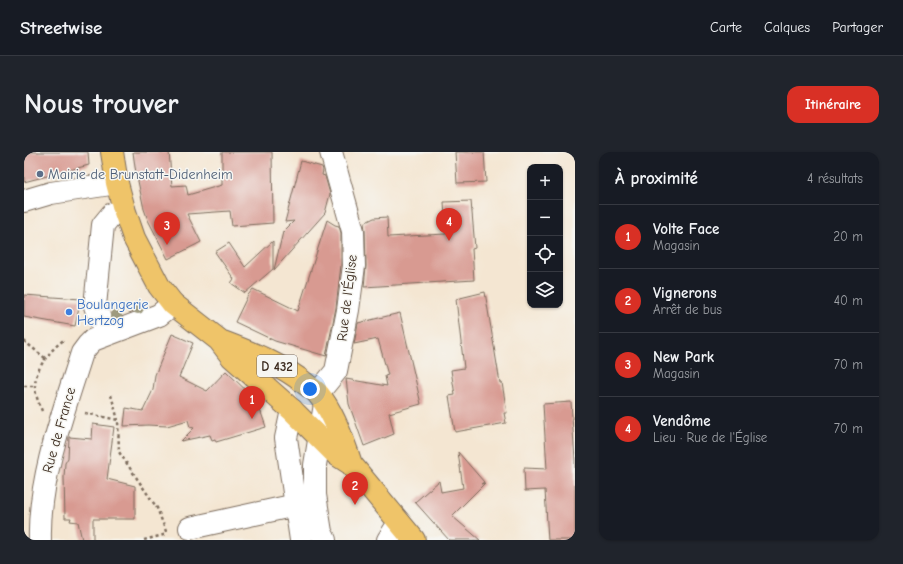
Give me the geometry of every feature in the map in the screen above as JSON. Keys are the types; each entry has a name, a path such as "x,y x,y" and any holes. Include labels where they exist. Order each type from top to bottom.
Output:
{"main road":[{"name":"D 432","path":"112,152 117,182 134,238 159,286 173,304 219,340 232,357 292,410 337,456 351,464"},
{"name":"D 432","path":"219,340 238,347 294,374 322,399 344,444 351,464 394,532 414,540"}],"street":[{"name":"Rue de l'Église","path":"322,399 336,371 348,310 354,266 353,231 331,152"},
{"path":"24,201 51,193 117,182"},
{"path":"106,335 95,306 103,225 112,214 124,209"},
{"name":"Rue de France","path":"40,540 40,524 45,482 59,426 82,353 93,340 159,315 173,304"},
{"path":"322,399 319,438 314,465 321,532 325,540"},
{"path":"292,410 286,438 301,540"},
{"path":"190,528 296,505"}],"path":[{"path":"24,341 45,358"},
{"path":"24,386 35,386"},
{"path":"111,395 118,420 119,452 157,508 167,534 144,540"},
{"path":"65,408 118,420"}],"building":[{"name":"Mairie de Brunstatt-Didenheim","path":"24,152 88,152 89,165 24,182"},
{"path":"133,152 169,152 172,186 186,185 188,195 222,185 222,152 272,152 273,223 232,226 230,211 187,214 201,242 168,259 144,209"},
{"path":"455,152 484,152 486,182 457,183"},
{"path":"301,161 322,167 322,175 325,176 330,194 325,213 274,270 283,232 294,221 285,222"},
{"path":"471,201 475,248 472,249 474,280 364,287 366,266 364,223 374,218 387,217 388,237 446,234 444,202"},
{"path":"327,220 339,226 341,233 341,265 336,308 326,356 275,341 235,322 248,295 253,289 298,311"},
{"path":"273,241 273,269 245,293 231,283 234,279 215,252 229,243 245,267"},
{"path":"485,292 500,383 502,383 507,413 504,413 506,423 455,432 449,396 455,395 451,370 464,368 456,299"},
{"path":"24,295 81,299 75,326 24,317"},
{"path":"400,313 421,404 389,413 394,434 364,446 349,404 346,379 387,386 385,376 388,375 378,339 354,344 358,323"},
{"path":"172,334 193,343 179,377 207,391 226,371 257,401 266,427 216,442 215,439 212,440 210,435 181,441 194,428 190,427 188,420 167,426 124,426 126,408 143,411 153,390 155,375"},
{"path":"571,402 575,460 575,540 548,540 545,490 525,491 524,468 547,469 543,404"},
{"path":"93,424 114,427 107,479 135,486 135,519 93,519 93,540 82,540 78,522 70,521 71,518 65,518 65,463 68,458 69,437 92,439"},
{"path":"458,452 484,482 481,484 485,483 452,516 480,540 449,540 415,502 439,481 441,492 463,488"}],"place":[{"name":"Mairie de Brunstatt-Didenheim","path":"40,174"},
{"name":"Vendôme","path":"449,241"},
{"name":"New Park","path":"167,245"},
{"name":"Boulangerie Hertzog","path":"69,312"},
{"name":"Volte Face","path":"252,419"},
{"name":"Vignerons","path":"355,505"}]}
